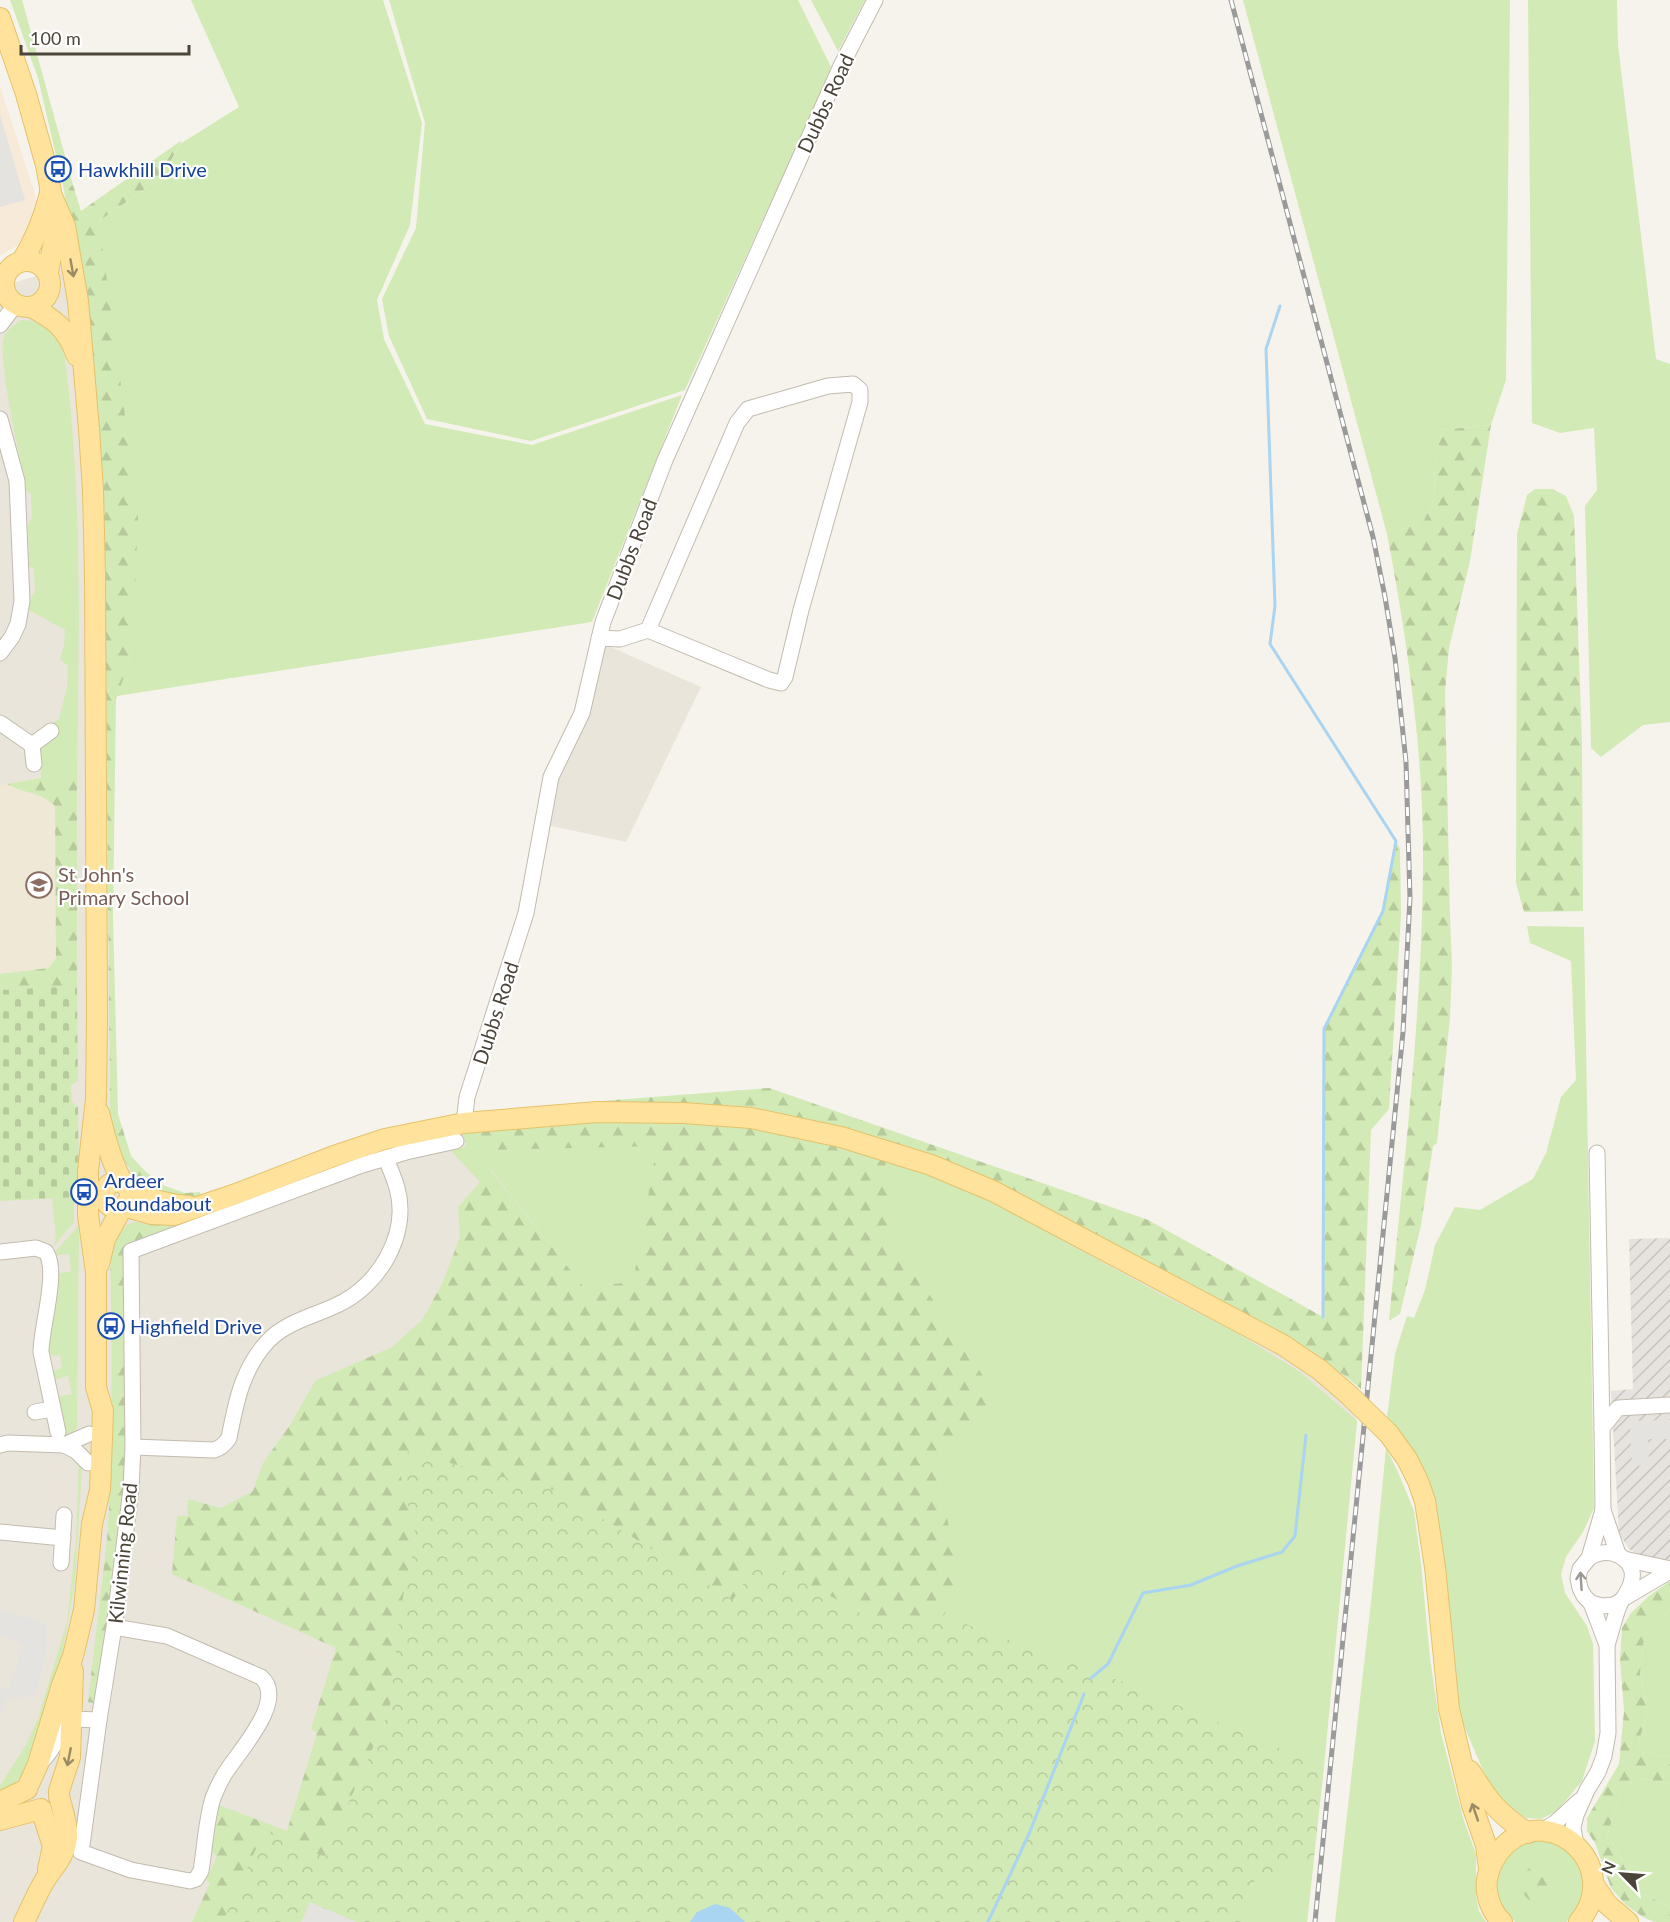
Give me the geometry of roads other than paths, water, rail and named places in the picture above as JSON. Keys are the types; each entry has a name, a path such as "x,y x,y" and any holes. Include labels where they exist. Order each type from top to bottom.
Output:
{"main road":[{"path":"0,18 26,94 46,165 56,219 48,294 38,304 24,306"},
{"path":"50,192 43,220 33,242 22,261 11,267 2,278 6,293 24,306 57,323 70,338 84,373"},
{"path":"50,192 65,226 78,301 90,439 95,574 96,1099 88,1171 88,1215 96,1272 96,1387 90,1410 87,1489 92,1524"},
{"path":"22,261 37,262 68,301 75,318 80,341"},
{"path":"96,1099 106,1142 130,1197 111,1199"},
{"path":"111,1199 143,1213 174,1215 385,1139 464,1123 597,1112 683,1113 751,1118 851,1140 931,1165 993,1191 1282,1345 1320,1370 1348,1394 1389,1434 1407,1459 1425,1501 1435,1567 1449,1709 1472,1805 1486,1845 1489,1869 1486,1887 1490,1904 1502,1922"},
{"path":"93,1132 96,1158 111,1199 105,1239 96,1272"},
{"path":"127,1186 155,1199 198,1207"},
{"path":"92,1239 94,1227 111,1199"},
{"path":"45,1880 53,1846 41,1809 28,1800 28,1786 38,1764 73,1656 84,1610 92,1524 100,1490 103,1411 96,1387"},
{"path":"0,1820 50,1808 57,1801 70,1757 73,1656"},
{"path":"1460,1756 1488,1800 1502,1815 1535,1832 1560,1835 1576,1845 1586,1856 1592,1870 1594,1885 1592,1899 1579,1922"},
{"path":"0,1802 28,1786 37,1778 46,1777 55,1782 75,1829 67,1836 60,1860 45,1880 24,1922"},
{"path":"1489,1869 1497,1853 1511,1840 1535,1832"},
{"path":"1594,1885 1607,1904 1628,1922"}],"street":[{"name":"Dubbs Road","path":"464,1123 466,1097 526,913 551,777 582,713 603,622 665,460 825,101 875,0"},
{"path":"0,325 24,306"},
{"path":"599,638 620,639 648,630 781,683 785,677 801,610 860,402 860,390 853,384 828,386 748,409 737,423 648,630"},
{"path":"0,419 6,466 17,481 22,601 18,624 12,638 0,653"},
{"path":"0,723 32,745 34,764"},
{"path":"32,745 51,731"},
{"path":"133,1447 214,1450 225,1444 229,1438 238,1392 243,1379 253,1359 269,1339 292,1324 351,1298 375,1277 384,1265 394,1240 399,1206 398,1189 386,1158 456,1141"},
{"path":"1589,1558 1603,1510 1597,1153"},
{"name":"Kilwinning Road","path":"114,1627 167,1636 261,1677 268,1685 269,1698 256,1729 244,1749 228,1768 213,1799 201,1870 196,1879 184,1881 131,1870 81,1852 75,1829 99,1720 114,1627 131,1488 133,1447 131,1251 386,1158"},
{"path":"0,1252 40,1249 46,1252 49,1259 51,1277 41,1352 52,1409 61,1438 88,1463"},
{"path":"1602,1428 1618,1408 1670,1405"},
{"path":"35,1412 52,1409"},
{"path":"0,1445 88,1434"},
{"path":"1603,1510 1621,1557 1630,1566 1633,1576 1632,1586 1624,1599 1606,1645"},
{"path":"61,1563 64,1515"},
{"path":"0,1532 63,1538"},
{"path":"1609,1552 1670,1570 1614,1605 1602,1606 1584,1596 1578,1578 1580,1569 1589,1558 1597,1553 1609,1552"},
{"path":"1576,1845 1575,1821 1587,1790 1601,1764 1608,1733 1606,1645 1592,1602"},
{"path":"38,1764 49,1754 63,1727 71,1719 99,1720"},
{"path":"1535,1832 1571,1809 1587,1790"}],"water":[{"path":"715,1904 730,1908 745,1922 690,1922 697,1912"}],"waterway":[{"path":"1280,306 1266,349 1275,606 1270,644 1396,841 1383,911 1324,1029 1323,1317"},
{"path":"1091,1678 1108,1664 1143,1593 1191,1585 1237,1566 1282,1552 1295,1536 1306,1435"},
{"path":"988,1922 1029,1834 1084,1694"}],"railway":[{"path":"1231,0 1373,537 1395,658 1406,762 1410,898 1403,1032 1315,1922"}],"place":[{"name":"Hawkhill Drive","path":"58,169"},
{"name":"St John's Primary School","path":"39,885"},
{"name":"Ardeer Roundabout","path":"84,1192"},
{"name":"Highfield Drive","path":"111,1326"}]}
